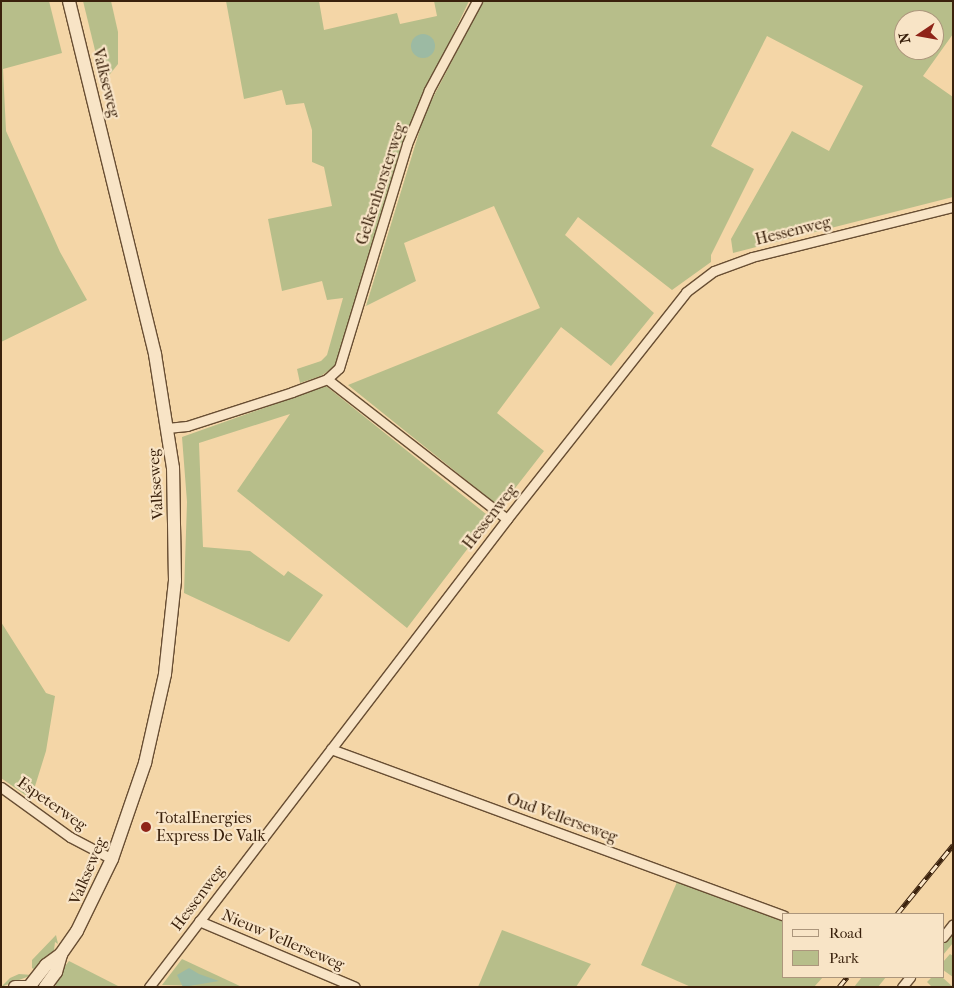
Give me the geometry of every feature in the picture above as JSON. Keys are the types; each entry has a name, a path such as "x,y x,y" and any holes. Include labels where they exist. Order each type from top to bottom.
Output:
{"main road":[{"name":"Valkseweg","path":"45,987 56,972 61,954 87,915 112,859 145,763 164,674 175,581 173,468 155,354 69,1"},
{"name":"Valkseweg","path":"28,987 46,965 61,954"},
{"path":"16,987 28,987"}],"street":[{"name":"Gelkenhorsterweg","path":"327,379 339,368 407,144 429,90 477,1"},
{"name":"Hessenweg","path":"149,987 507,519 673,306 701,279 752,256 953,207"},
{"path":"167,428 187,426 327,379 507,519"},
{"name":"Oud Vellerseweg","path":"332,749 782,915"},
{"name":"Espeterweg","path":"1,787 70,837 112,859"},
{"name":"Nieuw Vellerseweg","path":"199,922 354,987"},
{"path":"944,935 953,924"}],"green space":[{"path":"1,1 49,1 62,53 3,69 6,131 60,252 87,300 1,342"},
{"path":"83,1 111,1 118,32 118,64 103,83"},
{"path":"226,1 319,1 324,30 397,13 400,24 437,16 434,1 469,1 409,127 338,364 321,376 300,383 297,369 321,361 327,355 343,298 327,300 322,281 282,291 268,219 332,206 324,167 312,162 312,130 304,103 286,105 282,90 244,99"},
{"path":"483,1 953,1 953,34 944,47 944,10 894,10 894,60 934,60 923,76 953,97 953,197 733,253 731,239 792,131 829,151 863,86 767,36 711,146 754,169 711,255 711,262 672,290 578,217 565,235 654,313 611,366 561,327 497,413 544,451 502,505 496,504 348,385 540,308 494,206 404,243 416,281 366,306 425,113"},
{"path":"326,386 491,518 407,628 237,491 290,414 199,443 203,547 250,551 284,576 288,571 323,595 289,642 184,593 187,502 182,437"},
{"path":"1,622 46,693 55,696 46,751 31,799 1,778"},
{"path":"677,882 782,921 782,978 822,978 814,987 691,987 641,965"},
{"path":"502,930 591,964 576,987 478,987"},
{"path":"951,934 953,943 944,954 944,943"},
{"path":"56,935 58,944 55,942 54,950 37,971 32,968 32,960"},
{"path":"950,954 953,956 953,977 944,971 944,961"},
{"path":"182,959 242,987 162,985"},
{"path":"69,961 120,987 56,987 55,979"},
{"path":"19,974 32,975 1,987 10,978"},
{"path":"861,978 885,978 878,987 854,987"},
{"path":"931,978 943,978 953,987 932,987 927,982"}],"shaded area":[{"path":"423,34 431,38 435,46 431,54 423,58 415,54 411,46 415,38"},
{"path":"189,968 199,974 219,981 183,987 177,975"}],"railway":[{"path":"898,913 953,845"},
{"path":"839,987 846,978"}],"place":[{"name":"TotalEnergies Express De Valk","path":"146,827"}]}
